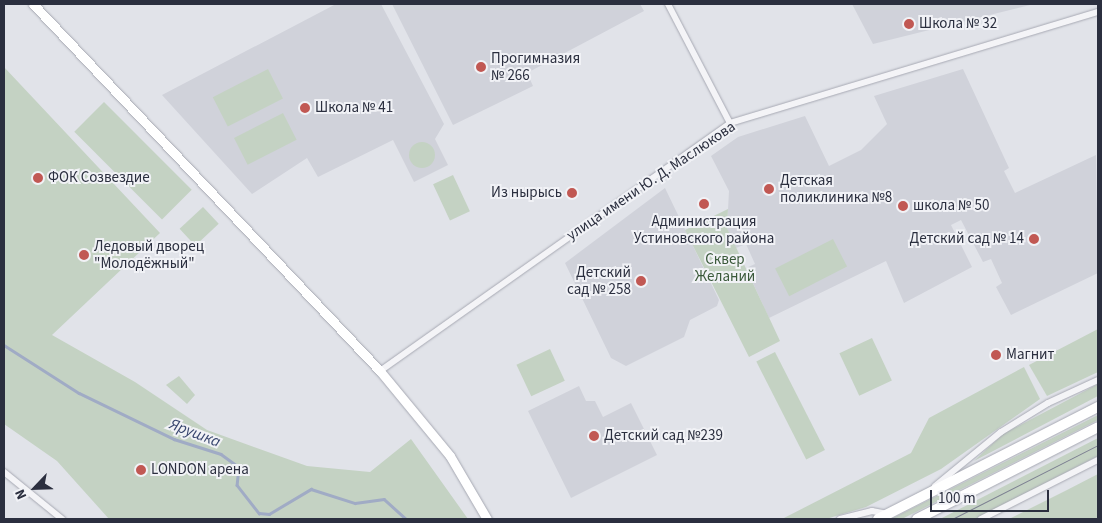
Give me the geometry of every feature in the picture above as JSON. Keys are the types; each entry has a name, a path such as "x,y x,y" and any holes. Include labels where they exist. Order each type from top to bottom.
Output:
{"main road":[{"path":"878,519 1098,407"},
{"path":"917,519 1098,427"}],"street":[{"path":"33,4 380,371 450,456 487,519"},
{"path":"668,4 730,123"},
{"name":"улица имени Ю. Д. Маслюкова","path":"380,371 730,123 1098,12"},
{"path":"921,498 1001,432 1048,403 1098,380"},
{"path":"981,519 1098,460"},
{"path":"4,472 62,519"},
{"path":"840,519 872,511 889,514"}],"shaded area":[{"name":"Школа № 41","path":"336,4 381,4 444,124 435,139 448,165 414,182 393,140 318,177 307,158 252,194 162,95"},
{"name":"Прогимназия № 266","path":"392,4 640,4 644,11 527,73 533,86 453,125"},
{"name":"Школа № 32","path":"852,4 1034,4 873,44"},
{"path":"963,69 1009,168 1004,171 1015,193 1096,155 1098,273 1011,315 996,287 1002,283 991,259 983,262 961,220 951,225 972,267 904,303 886,261 769,318 746,268 755,264 746,244 736,248 727,228 729,191 711,156 738,137 805,116 829,166 861,150 887,124 874,96"},
{"name":"Детский сад № 258","path":"665,188 719,300 717,306 690,320 684,337 626,366 611,358 565,263"},
{"name":"Детский сад №239","path":"579,386 586,401 595,401 603,417 631,403 657,455 571,498 528,411"}],"green space":[{"path":"4,67 160,233 52,335 135,382 207,430 307,466 370,472 411,439 468,519 109,519 57,461 4,424"},
{"path":"268,69 283,98 228,127 213,97"},
{"path":"104,102 192,190 162,219 74,132"},
{"path":"283,113 297,140 248,165 234,138"},
{"path":"422,142 431,146 435,155 431,164 422,168 413,164 409,155 413,146"},
{"path":"453,175 470,211 450,221 433,184"},
{"path":"203,207 219,224 195,246 180,229"},
{"name":"Сквер Желаний","path":"728,209 727,228 780,341 749,357 685,230"},
{"path":"833,239 847,267 789,296 775,269"},
{"path":"1098,329 1098,372 1047,396 1029,365"},
{"path":"872,338 892,381 859,396 839,353"},
{"path":"550,349 565,381 531,396 516,365"},
{"path":"775,352 825,450 806,460 756,362"},
{"path":"1024,367 1040,399 941,469 866,507 826,519 782,519 911,453 929,418"},
{"path":"179,376 195,395 187,404 166,385"},
{"path":"1098,384 1098,396 974,461 1003,434"},
{"path":"1098,415 1098,420 902,519 891,519"},
{"path":"1098,438 1098,456 975,519 940,519"},
{"path":"1098,474 1098,519 1009,519 1067,490"}],"waterway":[{"name":"Ярушка","path":"4,345 79,393 174,439 221,454 239,467 237,485 259,513 269,514 311,489 355,503 384,499 406,519"}],"tram line":[{"path":"952,519 1098,445"}],"place":[{"name":"Школа № 32","path":"909,24"},
{"name":"Прогимназия № 266","path":"481,67"},
{"name":"Школа № 41","path":"305,108"},
{"name":"ФОК Созвездие","path":"38,178"},
{"name":"Детская поликлиника №8","path":"769,189"},
{"name":"Из нырысь","path":"572,193"},
{"name":"Администрация Устиновского района","path":"704,204"},
{"name":"школа № 50","path":"903,206"},
{"name":"Детский сад № 14","path":"1034,239"},
{"name":"Ледовый дворец \"Молодёжный\"","path":"84,255"},
{"name":"Детский сад № 258","path":"641,281"},
{"name":"Магнит","path":"996,355"},
{"name":"Детский сад №239","path":"594,436"},
{"name":"LONDON арена","path":"141,470"}]}
